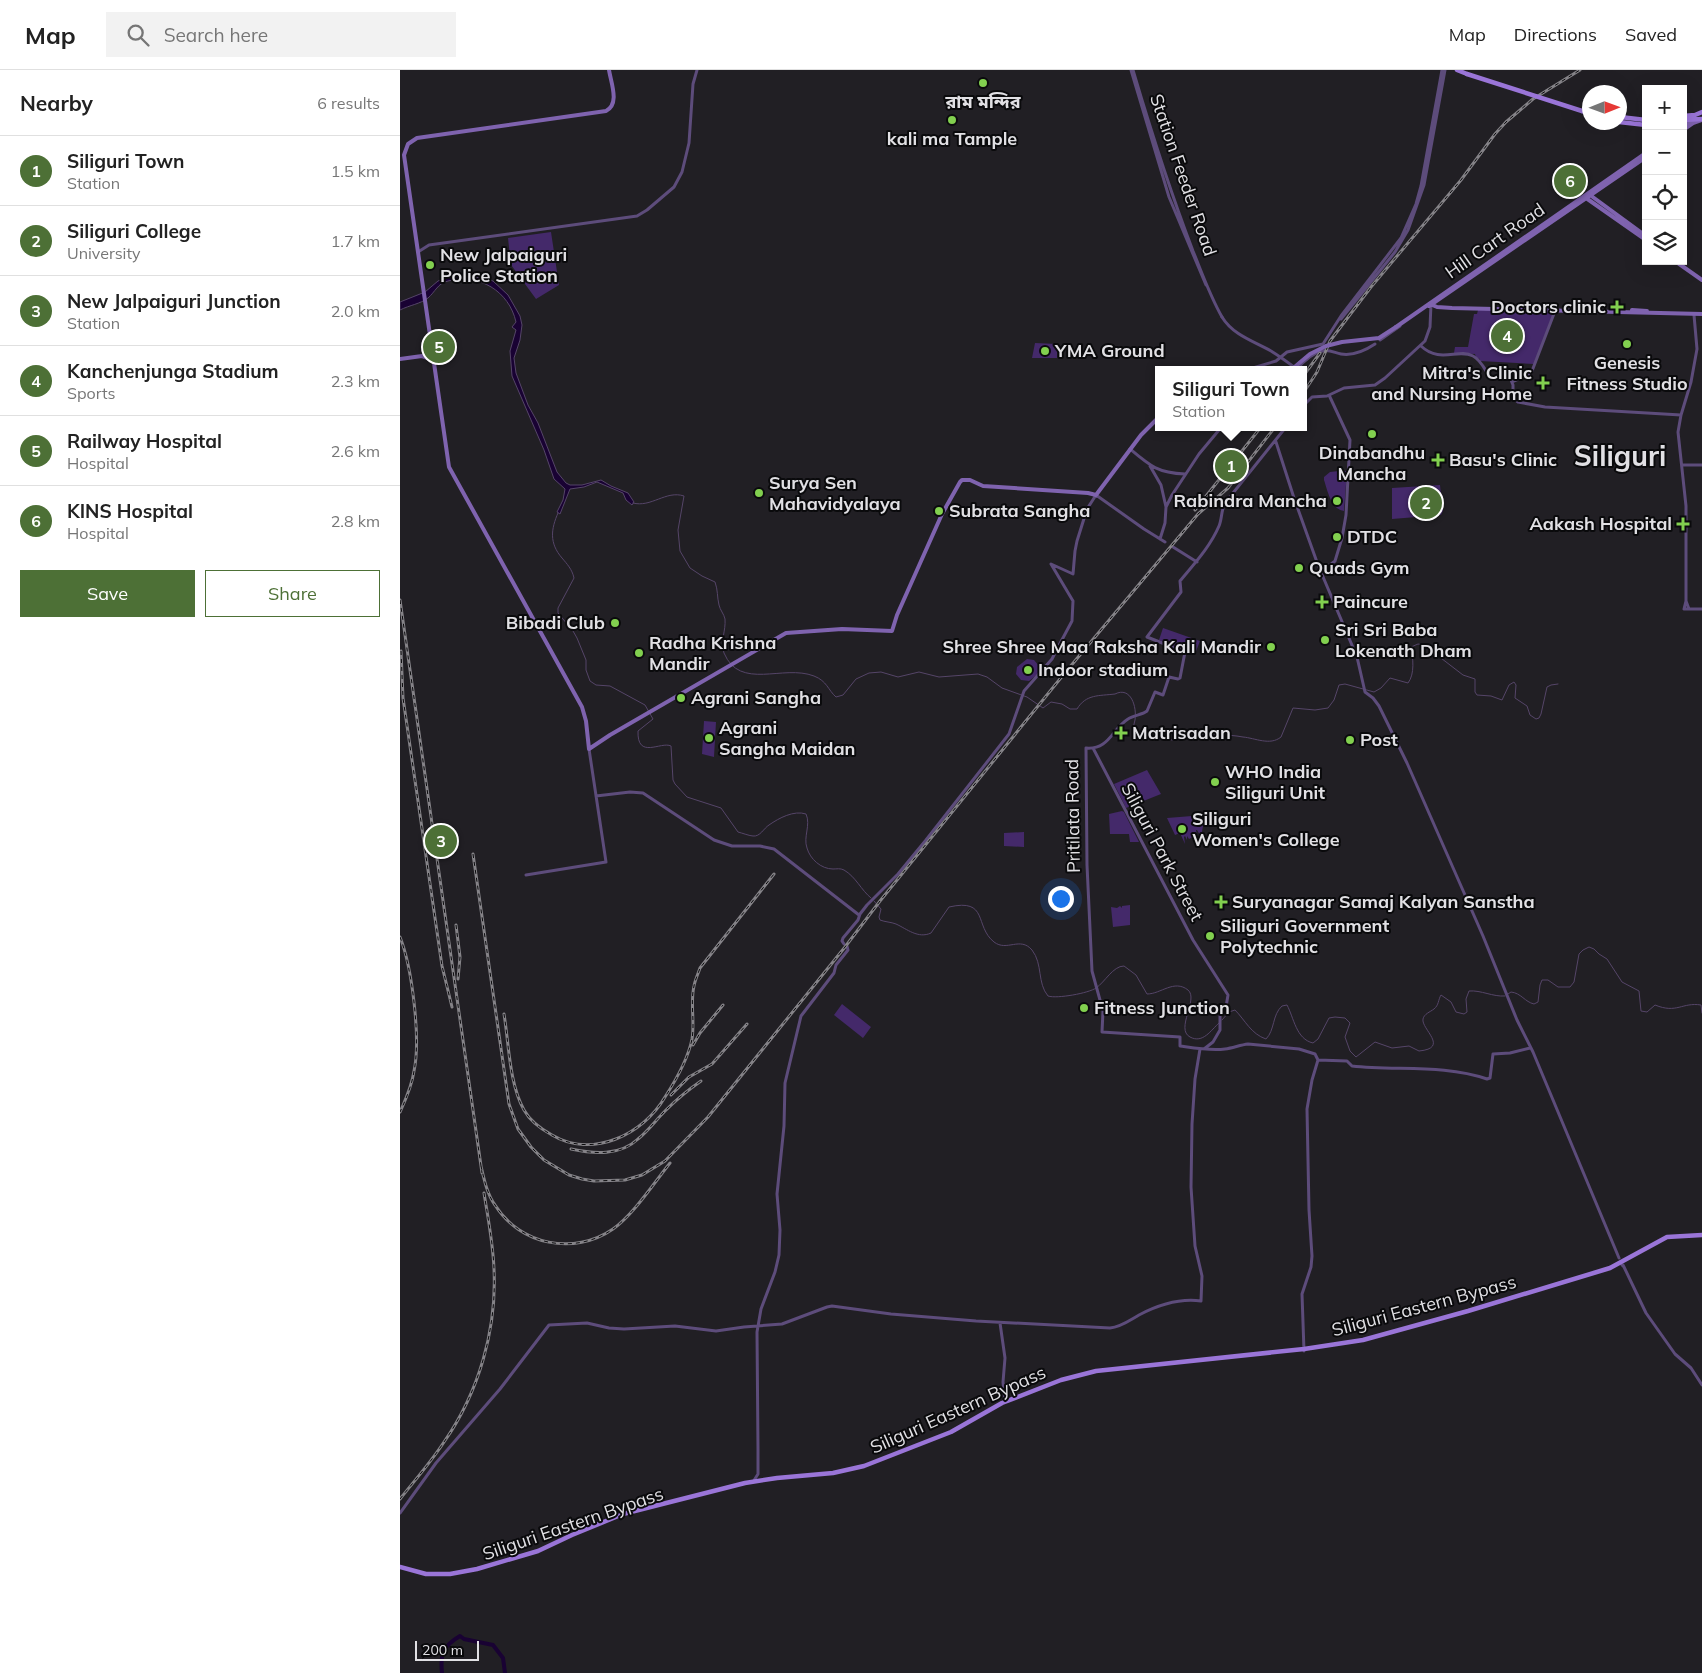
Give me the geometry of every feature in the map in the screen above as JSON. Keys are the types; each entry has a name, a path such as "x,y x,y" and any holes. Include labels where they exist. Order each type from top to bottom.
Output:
{"main road":[{"path":"610,70 614,101 613,106 608,111 419,138 409,143 405,148 404,158 446,456 450,471 582,708 591,745 784,634 842,629 890,632 893,630 897,615 942,514 962,480 970,480 982,486 1090,493 1096,496 1130,449 1155,421"},
{"path":"1457,70 1582,110"},
{"path":"1687,120 1701,116"},
{"path":"1627,118 1642,120"},
{"path":"1687,118 1691,120"},
{"path":"1687,124 1691,120"},
{"path":"1627,123 1642,125"},
{"name":"Hill Cart Road","path":"1297,366 1310,354 1326,346 1338,342 1377,338 1396,327 1642,158"},
{"path":"1587,196 1642,235"},
{"path":"1681,265 1702,279"},
{"path":"1685,265 1702,279"},
{"path":"1432,303 1440,306 1702,313"},
{"path":"424,356 432,348"},
{"path":"400,360 424,356 433,360"},
{"name":"Siliguri Eastern Bypass","path":"400,1569 426,1574 450,1574 477,1569 538,1551 623,1514 755,1482 833,1473 874,1463 950,1432 1005,1402 1061,1380 1107,1371 1304,1350 1350,1343 1474,1309 1605,1269 1622,1263 1667,1237 1702,1236"},
{"name":"Siliguri Eastern Bypass","path":"755,1482 830,1476 868,1467 946,1436 1007,1403 1062,1382 1096,1373"}],"street":[{"path":"418,252 431,244 637,216 644,212 674,187 682,172 689,143 693,84 697,70"},
{"name":"Station Feeder Road","path":"1132,70 1164,172 1207,288 1227,324 1238,334 1277,355 1290,366"},
{"path":"1259,366 1276,361 1287,352 1323,344 1335,325 1395,252 1408,230 1424,185 1444,70"},
{"path":"1307,402 1310,398 1329,395 1344,388 1378,383 1421,346 1428,334 1432,303"},
{"path":"1512,382 1530,374 1532,371 1556,309"},
{"path":"1694,313 1697,349 1691,384 1681,415 1678,437 1686,506 1686,601 1689,609 1702,609"},
{"path":"1380,340 1410,317"},
{"path":"1298,366 1321,351 1328,350 1347,354 1363,351 1375,344"},
{"path":"1318,346 1321,351"},
{"path":"1421,346 1431,353 1439,355 1471,355 1482,364 1490,378 1506,378 1512,382"},
{"path":"1512,382 1513,398 1518,402 1527,404 1545,407 1681,415"},
{"path":"1318,565 1323,566 1334,562 1342,538 1346,515 1350,440 1329,395"},
{"path":"1166,507 1186,474 1218,431"},
{"path":"1093,748 1101,746 1123,723 1147,711 1155,692 1163,695 1169,677 1180,678 1185,653 1147,636 1181,592 1180,582 1219,527 1225,504 1283,431"},
{"path":"1276,442 1318,565 1357,657 1365,692 1379,706 1407,763 1622,1263 1646,1313 1674,1354 1691,1368 1702,1385"},
{"path":"1130,449 1150,466 1161,485 1166,507 1165,523 1160,539"},
{"path":"1682,465 1702,465"},
{"path":"1150,466 1171,473 1186,474"},
{"path":"755,1482 758,1470 756,1340 761,1309 775,1272 779,1255 780,1230 777,1194 784,1126 785,1082 801,1016 834,973 836,965 848,950 842,941 843,938 876,894 898,874 1009,734 1024,691 1052,659 1072,622 1073,601 1051,564 1073,574 1077,540 1087,509 1096,496 1165,542"},
{"path":"1173,547 1196,562"},
{"path":"1321,571 1323,566"},
{"path":"527,874 606,862 596,796 591,745"},
{"name":"Pritilata Road","path":"1093,748 1086,748 1087,864 1092,972 1102,1011 1102,1032 1180,1037 1180,1046 1202,1049"},
{"name":"Siliguri Park Street","path":"1093,748 1193,940 1228,995 1226,1006 1220,1016 1220,1028 1216,1039 1202,1049"},
{"path":"596,796 634,792 643,793 708,837 732,846 760,846 774,849 859,914"},
{"path":"400,1512 436,1463 500,1389 550,1325 587,1323 624,1329 675,1326 716,1331 758,1325 782,1324 827,1306 832,1306 891,1314 1000,1323 1110,1328 1122,1325 1152,1308 1170,1302 1201,1301 1202,1276 1195,1246 1191,1187 1195,1079 1202,1049 1222,1050 1240,1045 1274,1046 1299,1049 1315,1054 1318,1060 1307,1109 1312,1256 1311,1267 1302,1294 1304,1350"},
{"path":"1318,1060 1347,1061 1352,1066 1365,1068 1453,1072 1487,1079 1490,1078 1493,1054 1510,1053 1530,1048"},
{"path":"1000,1323 1004,1358 1003,1382 1005,1402"},
{"path":"758,1470 760,1476 767,1480"}],"shaded area":[{"path":"551,232 559,285 536,299 506,258 510,257 508,238"},
{"path":"452,275 493,281 508,295 520,316 522,325 520,340 514,358 516,373 557,472 570,485 582,485 601,480 628,493 634,502 632,505 626,500 623,493 597,482 584,487 570,489 560,514 557,512 563,500 565,489 554,479 544,450 512,376 510,351 516,330 512,327 516,322 507,301 500,293 481,282 460,279 445,282 425,300 400,310 400,302 425,292 438,281"},
{"path":"1478,310 1554,311 1534,364 1480,361 1480,359 1476,358 1475,354 1454,353 1455,347 1468,347 1474,314 1477,314"},
{"name":"YMA Ground","path":"1035,343 1057,344 1057,358 1032,358"},
{"path":"1347,471 1344,511 1340,510 1333,503 1324,480 1324,477 1330,472"},
{"path":"1440,485 1443,511 1441,515 1392,519 1392,488"},
{"path":"1163,628 1200,641 1195,654 1159,640"},
{"name":"Indoor stadium","path":"1027,659 1034,660 1039,666 1038,674 1029,681 1021,680 1016,674 1017,667"},
{"name":"Agrani Sangha Maidan","path":"704,721 716,722 714,757 702,754"},
{"path":"1147,770 1161,794 1126,808 1114,784"},
{"path":"1122,811 1139,842 1130,842 1129,834 1110,834 1109,814"},
{"path":"1205,815 1201,837 1196,830 1197,835 1195,833 1195,836 1189,839 1187,836 1187,840 1184,837 1185,844 1180,833 1175,835 1167,818 1192,816 1195,821 1199,819 1198,816"},
{"path":"1024,832 1024,847 1004,846 1004,833"},
{"path":"1130,905 1130,925 1113,927 1111,907 1117,908 1120,906 1122,908 1122,906"},
{"path":"842,1004 871,1027 863,1038 834,1015"}],"waterway":[{"path":"633,503 646,503 671,495 684,496 678,530 680,551 690,568 715,582 719,605 725,619 723,649 731,664 740,671 751,674 802,673 814,676 825,683 836,697 843,695 856,679 869,673 881,672 898,677 919,672 939,677 978,674 987,677 1002,688 1027,697 1043,708 1051,702 1062,704 1070,709 1077,709 1089,698 1121,692 1125,693 1129,695 1134,704 1135,720 1133,732 1148,738 1173,740 1184,735 1219,735 1272,741 1281,737 1293,708 1315,710 1328,708 1334,700 1339,685 1345,684 1374,692 1381,688 1390,678 1408,683 1413,671 1411,647 1418,644 1424,645 1463,675 1475,679 1475,692 1477,695 1491,696 1502,700 1509,685 1514,682 1516,685 1515,698 1527,706 1530,715 1536,719 1541,714 1547,687 1558,684"},
{"path":"558,513 553,530 553,541 574,578 558,608 558,613 577,638 586,660 586,670 590,681 596,685 610,686 645,705 653,719 638,731 641,745 650,748 671,746 673,780 675,784 687,797 721,808 738,832 755,836 782,817 797,813 806,814 808,822 806,844 808,852 813,859 829,869 844,870 852,876 871,898"},
{"path":"874,901 881,909 880,920 896,924 913,933 922,935 931,933 949,907 970,906 976,910 984,929 994,942 1004,946 1023,944 1032,950 1038,961 1042,985 1048,996 1080,994 1092,990 1116,969 1124,966 1136,975 1147,994 1173,986 1183,987 1188,990 1191,994 1191,1000 1185,1028 1186,1033 1190,1037 1199,1039 1219,1023"},
{"path":"1508,994 1514,993 1534,1004 1538,1002 1542,980 1548,980 1558,987 1570,987 1574,982 1579,954 1589,947 1607,959 1622,982 1639,991 1641,1011 1647,1012 1655,1005 1669,1008 1701,1005 1702,1013"},
{"path":"1222,1020 1229,1012 1235,1010 1256,1034 1266,1039 1279,1010 1282,1006 1287,1005 1299,1033 1307,1041 1313,1043 1318,1039 1329,1018 1345,1018 1350,1023 1345,1037 1350,1051 1356,1057 1375,1042 1392,1048 1409,1046 1419,1051 1428,1049 1432,1046 1433,1042 1423,1019 1426,1014 1436,1007 1441,995 1451,1002 1456,1012 1464,1014 1467,1012 1466,999 1469,991 1505,996"},
{"path":"442,1673 442,1656 444,1651 450,1643 460,1636 464,1639 493,1645 503,1658 505,1673"}],"railway":[{"path":"1307,387 1317,372 1330,341 1371,287 1461,180 1495,134 1533,99 1580,70"},
{"path":"1307,371 1320,353"},
{"path":"1195,510 1258,431"},
{"path":"473,854 509,1104 518,1129 531,1147 544,1160 569,1175 594,1181 625,1180 642,1175 665,1161 708,1117 1064,674 1198,514 1228,488 1272,431"},
{"path":"400,600 482,1173"},
{"path":"401,651 403,698 442,966 452,1007"},
{"path":"504,1014 515,1088 526,1114 533,1121 552,1135 567,1142 583,1145 600,1144 630,1132 655,1111 685,1062 692,1039 693,992 700,968 774,874"},
{"path":"456,925 460,957 458,979"},
{"path":"400,937 412,984 416,1022 416,1057 413,1076 400,1112"},
{"path":"693,1045 700,1033 723,1005"},
{"path":"671,1095 689,1077 712,1064 747,1024"},
{"path":"571,1149 598,1153 615,1151 631,1145 673,1103 701,1081"},
{"path":"481,1166 490,1196 506,1219 518,1229 533,1237 565,1244 582,1242 598,1237 621,1223 670,1163"},
{"path":"400,1499 434,1457 456,1423 476,1381 483,1359 489,1337 494,1292 493,1250 484,1193"}],"place":[{"name":"রাম মন্দির","path":"983,83"},
{"name":"kali ma Tample","path":"952,120"},
{"name":"KINS Hospital","path":"1570,181"},
{"name":"New Jalpaiguri Police Station","path":"430,265"},
{"name":"Doctors clinic","path":"1617,307"},
{"name":"Kanchenjunga Stadium","path":"1507,336"},
{"name":"Genesis Fitness Studio","path":"1627,344"},
{"name":"Railway Hospital","path":"439,347"},
{"name":"YMA Ground","path":"1045,351"},
{"name":"Mitra's Clinic and Nursing Home","path":"1543,383"},
{"name":"Dinabandhu Mancha","path":"1372,434"},
{"name":"Basu's Clinic","path":"1438,460"},
{"name":"Siliguri Town","path":"1231,466"},
{"name":"Surya Sen Mahavidyalaya","path":"759,493"},
{"name":"Rabindra Mancha","path":"1337,501"},
{"name":"Siliguri College","path":"1426,503"},
{"name":"Subrata Sangha","path":"939,511"},
{"name":"Aakash Hospital","path":"1683,524"},
{"name":"DTDC","path":"1337,537"},
{"name":"Quads Gym","path":"1299,568"},
{"name":"Paincure","path":"1322,602"},
{"name":"Bibadi Club","path":"615,623"},
{"name":"Sri Sri Baba Lokenath Dham","path":"1325,640"},
{"name":"Shree Shree Maa Raksha Kali Mandir","path":"1271,647"},
{"name":"Radha Krishna Mandir","path":"639,653"},
{"name":"Indoor stadium","path":"1028,670"},
{"name":"Agrani Sangha","path":"681,698"},
{"name":"Matrisadan","path":"1121,733"},
{"name":"Agrani Sangha Maidan","path":"709,738"},
{"name":"Post","path":"1350,740"},
{"name":"WHO India Siliguri Unit","path":"1215,782"},
{"name":"Siliguri Women's College","path":"1182,829"},
{"name":"New Jalpaiguri Junction","path":"441,841"},
{"name":"Suryanagar Samaj Kalyan Sanstha","path":"1221,902"},
{"name":"Siliguri Government Polytechnic","path":"1210,936"},
{"name":"Fitness Junction","path":"1084,1008"}],"district":[{"name":"Siliguri","path":"1620,456"}]}
